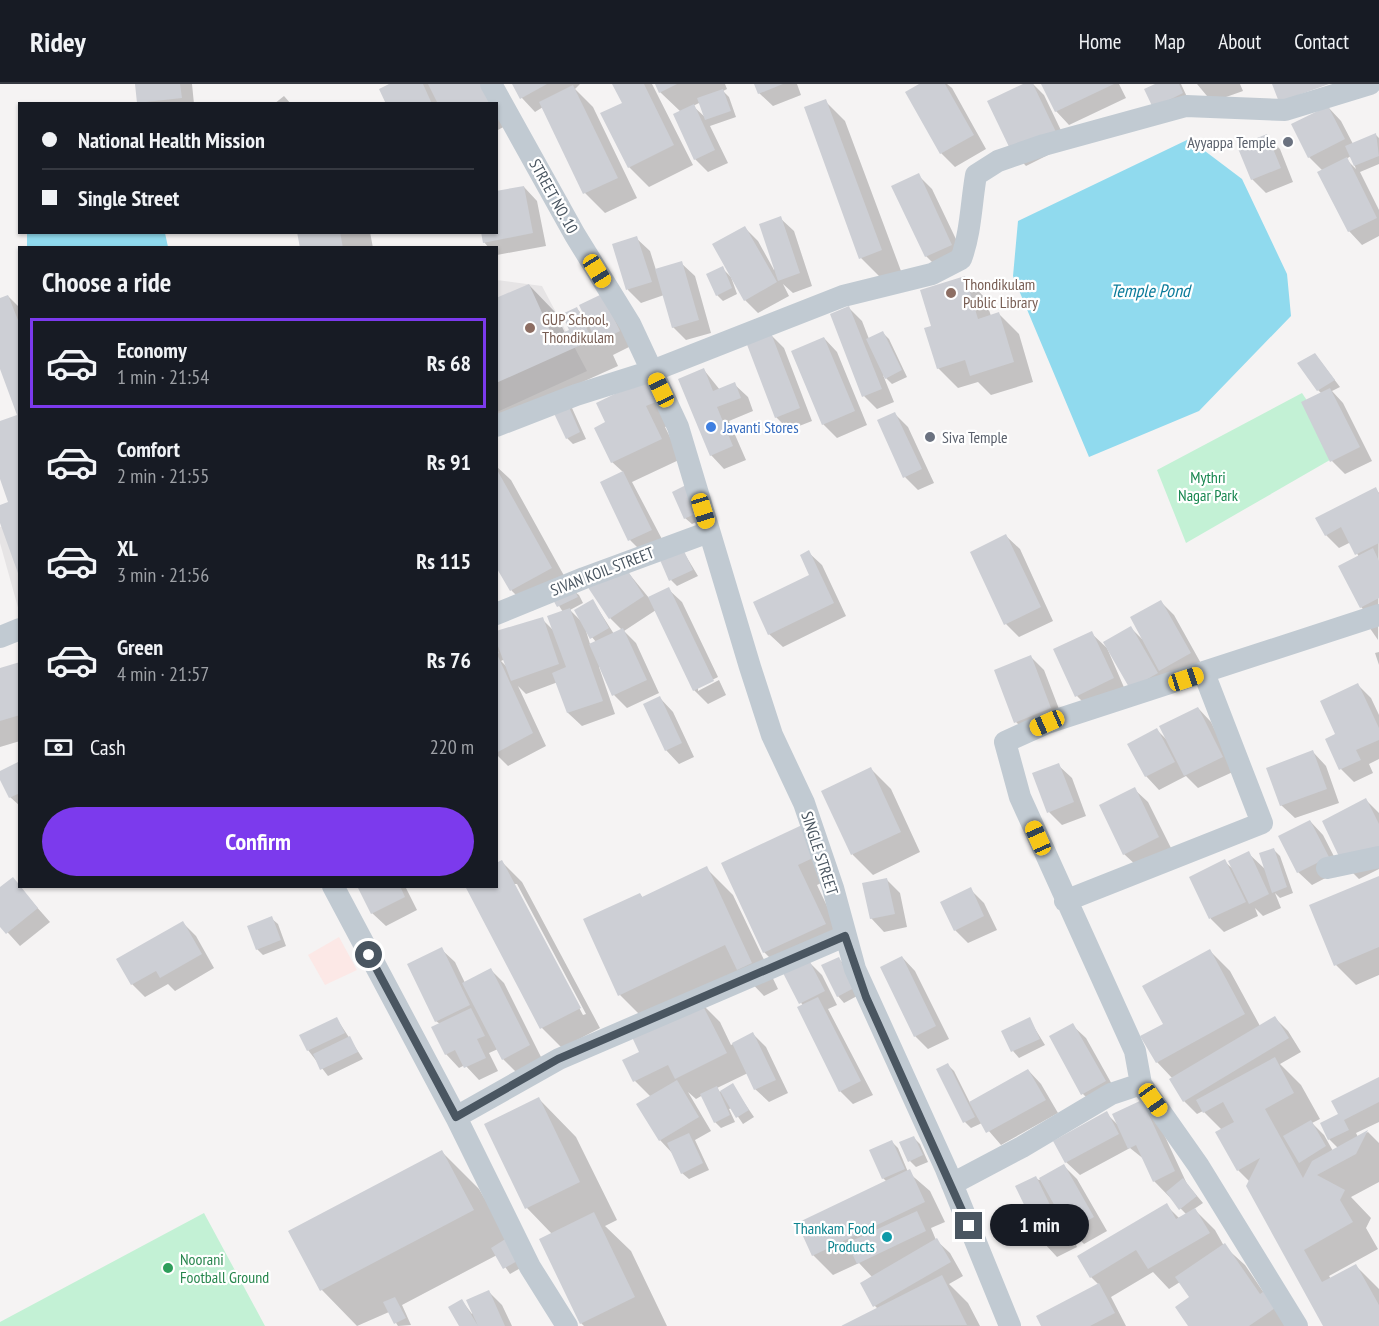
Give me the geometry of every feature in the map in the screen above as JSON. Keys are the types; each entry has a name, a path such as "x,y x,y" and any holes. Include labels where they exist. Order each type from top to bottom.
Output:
{"street":[{"name":"STREET NO. 10","path":"491,84 575,235 630,324 652,371"},
{"path":"498,425 576,395 652,371 770,322 843,296 932,274 961,259 970,236 970,207 976,175 998,161 1098,128 1186,106 1285,110 1370,84"},
{"name":"SINGLE STREET","path":"652,371 678,427 772,735 804,803 866,997 952,1184 1010,1326"},
{"name":"SIVAN KOIL STREET","path":"498,613 594,573 710,532"},
{"path":"1297,1326 1198,1165 1141,1084 1135,1052 1020,797 1005,742 1047,723 1379,615"},
{"path":"0,638 18,630"},
{"path":"1065,901 1262,823 1204,673"},
{"path":"1327,868 1379,856"},
{"path":"334,888 456,1117 530,1267 567,1326"},
{"path":"456,1117 558,1059 845,936"},
{"path":"952,1184 1111,1094 1141,1084"}],"shaded area":[{"name":"GUP School, Thondikulam","path":"498,280 542,286 587,371 498,412"},
{"path":"18,522 18,607 0,543 0,527"},
{"path":"339,937 357,970 325,985 308,955"}],"green space":[{"name":"Mythri Nagar Park","path":"1302,393 1342,453 1186,543 1157,470"},
{"name":"Noorani Football Ground","path":"204,1213 265,1326 0,1326 0,1322"}],"water":[{"name":"Temple Pond","path":"1189,139 1242,179 1287,274 1291,316 1199,411 1089,457 1013,276 1018,221"},
{"path":"27,234 165,234 168,246 27,246"}],"building":[{"path":"135,84 180,84 182,98 137,102"},
{"path":"389,84 423,84 431,102 385,102 379,89"},
{"path":"428,84 483,84 490,102 437,102"},
{"path":"512,84 547,84 520,99"},
{"path":"612,84 644,84 674,145 628,168 600,113 622,103"},
{"path":"655,84 677,84 659,93"},
{"path":"754,84 783,84 758,94"},
{"path":"919,84 945,84 974,135 940,154 905,92"},
{"path":"1023,84 1033,84 1056,132 1012,153 987,101"},
{"path":"1041,84 1114,84 1055,112"},
{"path":"1155,84 1179,84 1183,93 1153,108 1144,89"},
{"path":"1272,84 1329,84 1279,102"},
{"path":"573,85 618,178 583,194 539,102"},
{"path":"723,89 731,111 705,120 697,98"},
{"path":"826,99 882,250 859,259 804,107"},
{"path":"694,104 715,150 694,160 673,114"},
{"path":"1328,106 1345,139 1308,158 1291,124"},
{"path":"1376,133 1379,156 1354,166 1345,146"},
{"path":"1267,134 1281,168 1251,180 1237,146"},
{"path":"1347,157 1377,218 1348,232 1317,172"},
{"path":"919,173 952,245 925,257 891,186"},
{"path":"524,186 533,233 483,243 481,234 498,234 498,191"},
{"path":"781,216 800,273 778,281 759,224"},
{"path":"745,226 777,282 744,301 712,244"},
{"path":"297,234 340,234 343,246 300,246"},
{"path":"637,236 652,282 626,290 612,244"},
{"path":"682,261 699,320 672,328 655,269"},
{"path":"723,266 732,288 716,296 706,274"},
{"path":"965,276 978,319 999,312 1014,362 970,376 965,360 937,369 924,328 931,326 920,290"},
{"path":"529,284 553,337 569,330 562,314 577,307 592,340 498,382 498,297"},
{"path":"602,294 620,331 597,343 579,305"},
{"path":"8,295 18,320 18,573 0,523 0,505 8,502 0,479 0,421 17,415 0,369 0,298"},
{"path":"849,306 882,389 862,397 830,314"},
{"path":"883,331 902,370 885,379 866,339"},
{"path":"771,333 800,408 775,418 746,342"},
{"path":"824,337 855,411 822,425 791,351"},
{"path":"1315,353 1335,380 1317,391 1297,363"},
{"name":"Javanti Stores","path":"704,368 713,391 735,382 741,398 717,407 733,446 710,456 678,379"},
{"path":"652,376 663,399 646,406 662,439 611,463 594,428 605,422 596,403"},
{"path":"1330,388 1360,447 1330,462 1301,402"},
{"path":"566,400 580,432 566,439 551,407"},
{"path":"895,412 922,469 903,478 877,420"},
{"path":"623,471 652,530 628,541 600,482"},
{"path":"498,472 552,568 510,591 498,570"},
{"path":"688,484 701,511 684,519 672,492"},
{"path":"1376,487 1379,494 1379,543 1355,555 1341,527 1325,536 1315,518"},
{"path":"1006,534 1041,607 1004,625 970,552"},
{"path":"1373,548 1379,561 1379,598 1360,608 1338,566"},
{"path":"683,549 693,570 669,581 660,560"},
{"path":"809,550 834,603 768,635 753,602 809,575 800,555"},
{"path":"626,568 644,596 609,619 587,586"},
{"path":"573,587 578,597 557,607 552,598"},
{"path":"669,587 714,681 693,691 648,597"},
{"path":"593,599 609,628 590,639 574,610"},
{"path":"1161,600 1191,653 1159,671 1130,617"},
{"path":"570,608 603,701 567,713 552,673 566,667 547,616"},
{"path":"543,617 559,664 511,681 498,646 498,630"},
{"path":"1131,626 1158,673 1130,689 1103,642"},
{"path":"623,628 647,680 612,696 589,644"},
{"path":"1092,631 1114,678 1075,697 1053,649"},
{"path":"1031,655 1051,708 1014,723 994,670"},
{"path":"498,656 533,733 498,752"},
{"path":"18,663 18,716 0,721 0,668"},
{"path":"1358,683 1379,728 1379,740 1356,750 1361,760 1339,770 1325,739 1335,734 1320,701"},
{"path":"660,696 682,743 665,751 643,704"},
{"path":"1198,707 1223,757 1184,776 1159,726"},
{"path":"1157,728 1175,762 1145,777 1127,744"},
{"path":"1313,750 1327,789 1280,806 1266,768"},
{"path":"18,762 18,794 9,798 0,780 0,771"},
{"path":"1059,763 1074,802 1047,813 1032,773"},
{"path":"871,767 901,832 851,855 821,791"},
{"path":"1135,787 1159,837 1123,855 1099,805"},
{"path":"1366,798 1379,824 1379,849 1344,867 1322,821"},
{"path":"1310,820 1329,857 1297,873 1278,836"},
{"path":"802,825 817,856 798,865 826,924 763,953 721,863"},
{"path":"1274,848 1287,887 1272,893 1259,853"},
{"path":"1249,851 1269,894 1249,904 1228,861"},
{"path":"1225,859 1246,902 1209,919 1189,877"},
{"path":"502,860 581,1008 540,1029 466,888 498,888 498,862"},
{"path":"707,866 752,963 737,970 725,945 618,996 583,919 640,893 642,897"},
{"path":"1379,876 1379,947 1334,966 1309,905"},
{"path":"13,877 18,883 18,888 22,888 38,908 6,934 0,927 0,887"},
{"path":"887,878 895,914 870,919 862,883"},
{"path":"971,887 984,916 954,931 940,902"},
{"path":"358,888 401,888 405,897 371,914"},
{"path":"272,916 281,940 256,950 247,926"},
{"path":"183,921 202,954 160,978 156,971 131,985 116,959"},
{"path":"442,947 470,1005 435,1022 407,964"},
{"path":"1210,949 1245,1014 1156,1063 1140,1036 1163,1024 1142,986"},
{"path":"902,956 936,1026 914,1037 880,967"},
{"path":"839,957 854,988 837,997 821,965"},
{"path":"809,960 825,991 799,1004 783,973"},
{"path":"491,968 530,1045 502,1060 462,983"},
{"path":"818,997 861,1081 839,1092 797,1007"},
{"path":"700,1000 727,1053 675,1079 668,1065 633,1082 622,1060 639,1052 631,1035"},
{"path":"471,1008 485,1036 477,1039 486,1058 464,1068 455,1050 445,1055 431,1027"},
{"path":"1275,1016 1289,1038 1183,1102 1169,1079"},
{"path":"337,1017 345,1033 307,1051 299,1035"},
{"path":"1030,1017 1040,1039 1011,1052 1001,1031"},
{"path":"1073,1023 1106,1081 1081,1095 1049,1036"},
{"path":"753,1032 776,1080 754,1090 732,1043"},
{"path":"350,1036 358,1052 320,1070 313,1054"},
{"path":"1275,1057 1294,1093 1265,1109 1303,1178 1312,1161 1368,1130 1356,1154 1317,1175 1345,1190 1340,1200 1353,1222 1304,1250 1322,1282 1356,1264 1379,1305 1379,1326 1323,1326 1246,1186 1260,1158 1237,1171 1215,1132 1234,1122 1223,1102 1203,1113 1196,1100"},
{"path":"948,1063 975,1117 963,1123 936,1069"},
{"path":"1028,1069 1046,1100 986,1133 969,1102"},
{"path":"1379,1077 1379,1102 1344,1120 1349,1130 1328,1140 1320,1123 1338,1114 1331,1101"},
{"path":"677,1080 699,1117 659,1141 636,1104"},
{"path":"733,1083 749,1110 736,1118 720,1091"},
{"path":"717,1086 730,1115 714,1123 700,1094"},
{"path":"539,1097 580,1182 525,1209 484,1124"},
{"path":"1142,1100 1175,1171 1153,1182 1136,1145 1128,1149 1112,1114"},
{"path":"1107,1111 1119,1134 1065,1163 1053,1141"},
{"path":"1311,1120 1326,1146 1299,1163 1283,1136"},
{"path":"689,1133 703,1163 681,1174 667,1143"},
{"path":"914,1136 923,1155 908,1162 899,1142"},
{"path":"892,1140 905,1169 882,1179 869,1150"},
{"path":"442,1150 474,1210 320,1291 288,1231"},
{"path":"1064,1164 1094,1217 1069,1231 1039,1178"},
{"path":"910,1169 925,1202 812,1256 797,1223"},
{"path":"1036,1176 1064,1234 1043,1244 1015,1186"},
{"path":"1183,1178 1197,1196 1179,1210 1166,1192"},
{"path":"1167,1203 1176,1219 1195,1208 1210,1233 1148,1269 1136,1250 1090,1278 1077,1256"},
{"name":"Thankam Food Products","path":"917,1211 926,1231 857,1264 847,1243"},
{"path":"594,1212 635,1297 580,1324 539,1239"},
{"path":"507,1238 519,1260 503,1269 491,1248"},
{"path":"937,1238 951,1262 873,1307 860,1283"},
{"path":"1225,1243 1260,1294 1267,1289 1278,1306 1249,1326 1188,1326 1175,1307 1189,1297 1175,1277"},
{"path":"942,1275 967,1325 841,1326"},
{"path":"1099,1283 1115,1313 1090,1326 1041,1326 1036,1316"},
{"path":"489,1290 505,1326 478,1326 466,1300"},
{"path":"395,1297 406,1318 394,1324 383,1302"},
{"path":"462,1299 478,1326 459,1326 448,1307"}],"place":[{"name":"Ayyappa Temple","path":"1288,142"},
{"name":"Thondikulam Public Library","path":"951,293"},
{"name":"GUP School, Thondikulam","path":"530,328"},
{"name":"Javanti Stores","path":"711,427"},
{"name":"Siva Temple","path":"930,437"},
{"name":"Thankam Food Products","path":"887,1237"},
{"name":"Noorani Football Ground","path":"168,1268"}],"route":[{"path":"369,955 456,1117 558,1059 845,936 866,997 946,1169 969,1226"}]}
